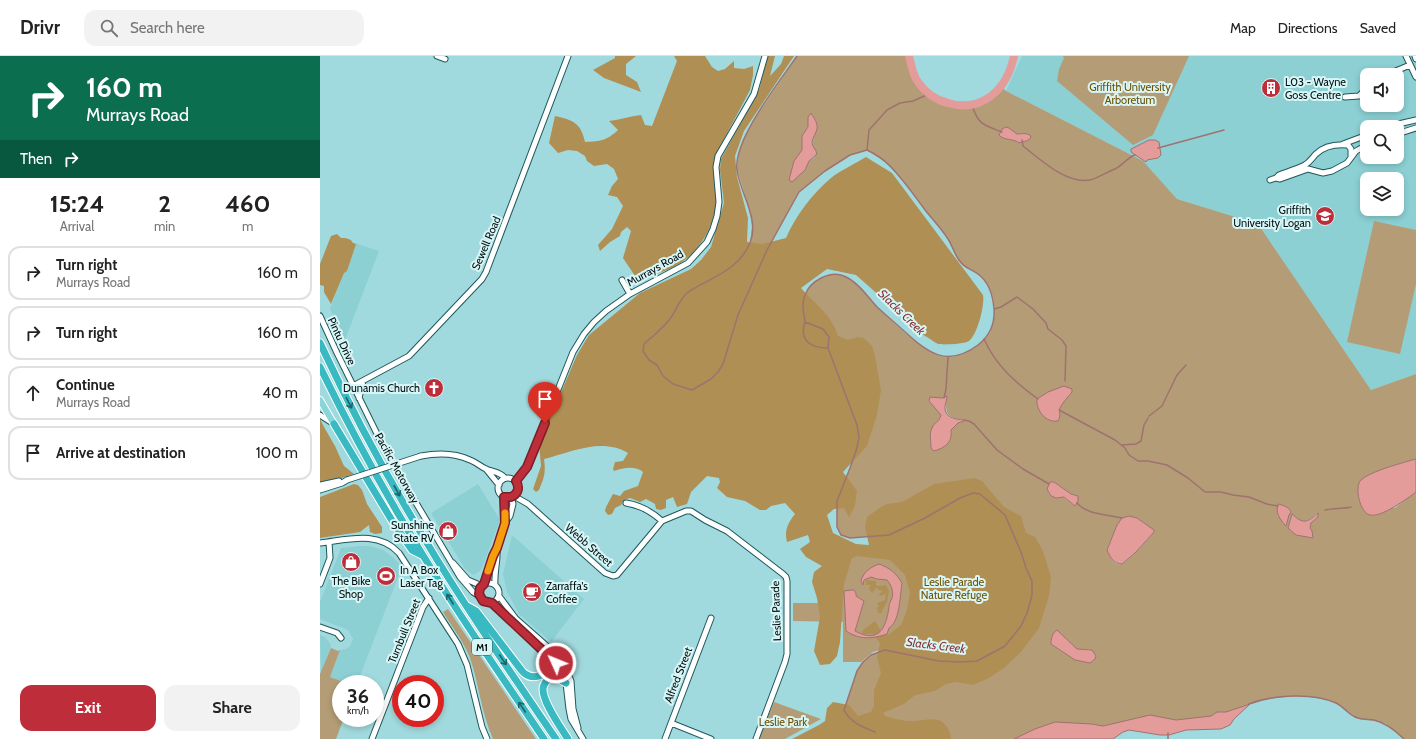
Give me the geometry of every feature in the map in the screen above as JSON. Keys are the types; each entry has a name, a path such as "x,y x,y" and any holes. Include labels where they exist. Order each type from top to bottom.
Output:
{"highway":[{"name":"Pacific Motorway","path":"320,343 356,416 400,498 466,604 556,739"},
{"name":"Pacific Motorway","path":"320,367 362,450 422,555 544,739"},
{"path":"334,424 394,524 412,550 422,555"},
{"path":"466,604 476,611 525,675 530,677 548,675 561,666"},
{"path":"550,657 548,675 544,685 543,695 568,739"},
{"path":"548,675 566,683"}],"main road":[{"path":"320,400 334,424"}],"street":[{"path":"437,56 445,59"},
{"name":"Sewell Road","path":"353,386 406,358 482,279 486,272 568,56"},
{"name":"Murrays Road","path":"516,481 527,467 573,352 584,334 606,311 630,294 688,263 707,242 713,229 719,202 716,167 718,156 754,94 765,56"},
{"path":"1406,56 1416,77"},
{"path":"1403,68 1410,65"},
{"path":"1345,97 1360,95"},
{"path":"1404,123 1416,120"},
{"path":"1404,132 1416,128"},
{"path":"1342,145 1360,138"},
{"path":"1276,178 1278,175 1299,168 1311,161 1318,152 1333,145 1348,146 1351,149 1351,157"},
{"path":"1270,180 1276,178 1280,179 1308,169 1323,173 1332,171 1347,163 1356,151 1360,149"},
{"path":"1311,161 1313,170"},
{"path":"622,280 630,294"},
{"name":"Pintu Drive","path":"320,316 387,454 462,581 479,596"},
{"path":"359,398 363,381"},
{"path":"320,415 334,424"},
{"path":"320,485 347,480 421,456 439,454 454,455 471,460 486,469 516,481 518,491 512,497 504,497"},
{"path":"486,469 499,485"},
{"path":"505,523 504,497 499,491 499,485 502,480 506,478"},
{"path":"320,490 347,480"},
{"path":"483,585 490,583 495,585 499,590 499,596 496,601 492,603 485,603 479,596 479,591 483,585 505,523 510,516 513,504 512,497"},
{"name":"Webb Street","path":"512,497 528,504 605,573 613,576 617,575 662,521 686,511 691,511 705,520"},
{"path":"626,504 636,505 662,521"},
{"name":"Leslie Parade","path":"705,520 733,535 786,577 787,654 756,739"},
{"path":"320,543 368,538 389,544 401,555 463,654 469,670 482,727 487,739"},
{"path":"320,584 330,558 329,542"},
{"path":"495,585 494,574 498,557 497,548"},
{"name":"Pintu Drive","path":"452,562 468,580 483,585"},
{"path":"499,596 516,619 561,666 571,681 573,709 579,733"},
{"name":"Turnbull Street","path":"372,739 423,607 429,598"},
{"path":"492,603 514,626 561,666 566,683 570,714 573,723 583,739"},
{"name":"Alfred Street","path":"665,739 710,618"},
{"path":"320,627 337,633 341,638"},
{"path":"671,723 711,739"}],"shaded area":[{"name":"Griffith University Logan","path":"1022,56 1416,56 1416,374 1371,390 1258,224 1177,199 1143,161 1006,91"},
{"path":"811,113 817,125 812,142 817,154 809,161 805,170 792,182 789,180 794,161 802,150 802,136 808,127 808,117"},
{"path":"1006,127 1017,134 1027,134 1031,136 1028,140 1019,143 1014,140 1003,138 999,135 1002,129"},
{"path":"1149,140 1159,142 1161,155 1158,158 1147,160 1146,162 1131,152 1131,149"},
{"path":"355,243 379,251 345,340 330,309"},
{"path":"1064,386 1072,389 1072,392 1060,408 1060,416 1058,421 1050,420 1040,412 1037,399 1048,392"},
{"path":"947,396 945,406 946,413 951,417 964,421 958,423 951,430 951,438 945,446 934,451 931,448 930,438 933,426 939,420 941,415 929,401 930,397 942,398"},
{"path":"1416,459 1416,492 1381,514 1370,515 1366,513 1363,510 1358,494 1359,483 1361,480 1379,470"},
{"path":"1050,482 1054,482 1071,494 1078,496 1078,501 1075,506 1064,497 1056,498 1051,496 1047,489"},
{"path":"478,484 500,520 482,568 479,572 473,575 465,569 431,513"},
{"path":"1278,504 1284,506 1291,512 1286,526 1279,516 1277,510"},
{"path":"1318,513 1318,517 1311,523 1310,528 1313,538 1296,535 1288,528 1292,514 1299,520 1305,521 1310,520"},
{"path":"1129,516 1137,518 1154,530 1154,532 1136,552 1122,564 1119,564 1113,560 1107,550 1117,525 1122,518"},
{"path":"512,535 584,599 551,642 519,614 507,592 503,574"},
{"path":"370,546 383,550 394,558 402,567 360,675 332,675 332,678 330,677 340,650 346,649 350,646 353,639 348,630 320,619 320,602 341,548"},
{"path":"879,564 892,571 902,583 897,614 893,625 889,628 887,634 871,638 856,636 846,631 844,591 854,590 856,596 864,601 855,631 863,635 870,636 876,635 880,632 888,615 889,604 893,595 892,588 887,580 871,577 864,580 863,585 861,581 868,570"},
{"path":"1057,630 1077,649 1092,650 1096,656 1095,659 1090,663 1075,660 1051,644 1053,634"},
{"path":"320,635 325,637 330,643 331,647 321,674"},
{"path":"1250,704 1234,719 1230,725 1221,729 1186,730 1169,735 1129,730 1113,739 1014,739 1055,722 1103,726 1150,715 1176,720 1211,716 1217,712 1226,712"}],"green space":[{"path":"615,56 636,56 626,64 626,75 637,82 641,92 604,78 593,70 615,58"},
{"path":"674,56 705,56 712,67 718,71 725,69 734,61 734,68 744,69 753,66 753,75 750,90 715,156 715,209 713,219 705,237 699,246 685,260 663,272 639,280 623,258 631,231 627,227 621,232 620,236 600,251 598,245 612,229 623,206 617,197 608,195 612,186 618,179 614,169 607,164 594,166 587,161 585,156 577,151 568,150 558,153 549,143 555,116 575,123 581,130 585,142 603,140 618,130 609,121 641,115 645,125 652,126 677,61"},
{"name":"Leslie Parade Nature Refuge","path":"768,56 775,56 770,76 781,64 784,56 794,56 744,131 735,156 737,177 748,218 747,242 762,244 786,238 805,205 817,191 835,175 866,157 892,173 983,295 983,306 980,320 972,338 963,343 938,344 925,336 856,275 827,269 801,288 832,322 838,336 848,340 858,337 864,338 872,346 881,390 877,415 867,446 843,472 857,491 855,506 849,517 844,508 834,509 827,515 833,533 856,544 869,545 865,527 867,517 881,507 887,504 902,502 934,484 975,478 982,481 1004,507 1021,516 1026,533 1035,537 1043,551 1051,577 1049,596 1039,628 1021,652 1004,668 989,678 973,685 956,682 946,684 935,691 915,695 904,704 883,713 885,716 895,719 913,721 935,719 941,721 948,728 951,739 792,739 825,721 827,708 833,702 849,705 858,716 871,712 874,706 874,690 881,673 877,657 880,643 873,634 862,634 863,630 875,621 880,629 888,635 901,625 907,610 910,593 905,575 890,560 857,556 852,558 844,584 840,642 837,656 830,664 820,665 814,651 820,617 817,598 812,582 814,572 822,566 806,557 800,549 810,542 808,535 787,542 787,527 795,514 785,503 771,506 766,510 760,510 745,501 727,497 717,488 720,482 719,478 707,476 691,492 687,504 677,507 673,497 666,500 666,508 661,510 656,509 655,504 646,499 640,502 630,498 624,500 621,505 615,508 612,514 608,515 605,511 613,494 620,496 624,491 638,486 643,472 636,468 625,468 614,471 613,469 615,462 623,461 628,453 618,448 608,446 586,447 544,459 545,472 542,482 539,490 536,492 533,489 541,466 539,444 577,355 589,335 640,293 691,269 701,260 711,247 724,203 720,170 721,159 759,90"},
{"name":"Leslie Parade Nature Refuge","path":"797,56 909,56 913,73 918,83 929,94 944,103 961,107 976,105 990,97 1001,86 1006,91 1143,161 1177,199 1258,224 1371,390 1416,374 1416,459 1386,468 1370,475 1359,483 1358,489 1360,503 1395,508 1416,492 1416,739 1404,739 1385,723 1358,718 1336,703 1323,699 1303,696 1267,699 1250,704 1235,712 1168,726 1028,739 894,739 844,710 857,671 863,662 871,655 885,650 959,662 889,535 850,538 841,535 837,527 837,501 856,451 804,296 811,286 826,276 838,274 849,278 857,284 907,335 927,350 944,357 956,356 967,352 980,344 988,336 994,321 994,300 983,279 960,262 948,239 906,185 885,162 867,150 850,155 825,171 799,192 767,250 745,251 750,242 752,226 749,208 737,169 743,139","holes":["808,117 817,129 813,143 815,157 809,161 805,170 790,180 793,165 802,150 802,136 808,127","946,396 946,407 948,414 953,418 964,420 958,423 951,430 951,437 948,443 937,450 931,448 930,435 941,414 929,401","1054,482 1071,494 1075,495 1078,501 1075,506 1063,497 1056,498 1051,496 1048,492","1317,513 1318,517 1311,523 1309,528 1311,529 1306,536 1296,535 1288,528 1292,514 1299,520 1309,520","1124,517 1137,518 1154,530 1134,554 1122,564 1114,562 1108,550 1120,521","1065,638 1077,649 1089,649 1096,656 1093,661 1061,651 1051,644 1051,640"]},
{"name":"Griffith University Arboretum","path":"1063,56 1189,56 1153,135 1133,145 1057,81 1059,69 1064,58"},
{"path":"1374,221 1416,230 1416,284 1400,354 1347,342"},
{"path":"337,234 341,238 351,240 356,244 347,271 344,273 331,304 324,292 324,286 320,285 320,264 331,236"},
{"path":"320,419 344,466 354,474 320,483"},
{"path":"354,484 358,485 362,490 367,504 382,527 382,533 375,534 370,532 369,525 360,532 320,538 320,497"},
{"path":"1005,531 883,649 873,652 861,662 843,662 843,622 793,621 793,603 823,603 839,539 863,550"},
{"path":"866,580 876,581 876,585 879,586 886,585 889,591 887,602 881,613 878,613 877,608 879,606 877,603 885,600 886,594 880,596 879,594 883,591 878,590 877,587 872,593 869,588 871,585 866,585"},
{"path":"448,609 536,739 493,739 486,719 470,658 461,640 443,612"},
{"path":"331,648 338,651 340,650 330,677 332,678 332,727 341,727 336,739 320,739 320,674"},
{"name":"Leslie Park","path":"774,702 821,719 785,739 759,739"}],"waterway":[{"name":"Slacks Creek","path":"797,56 759,111 742,143 738,158 737,170 739,179 753,225 750,243 746,251 741,258 729,268 685,295 666,324 644,344 643,351 649,360 657,365 663,376 673,384 692,390 711,379 723,364 738,315 767,250 799,192 825,171 850,155 867,150 887,163 904,181 945,235 961,263 982,277 988,285 993,299 993,325 989,334 978,345 957,356 938,355 921,346 877,307 858,286 844,276 833,274 821,278 811,285 804,298 803,308 805,322 823,329 829,337 828,348 857,425 859,438 856,451 837,501 837,527 841,535 850,538 889,535 925,518 960,498 973,493 980,494 1005,515 1032,581 1032,595 1027,613 1021,626 1005,646 977,661 939,661 885,650 871,655 863,662 857,671 844,710 853,721 875,732"},
{"name":"Slacks Creek","path":"909,56 915,77 924,89 939,100 961,105 972,105 992,96 1006,79 1014,56"},
{"path":"867,150 869,130 887,110 900,103 913,101 929,94"},
{"path":"972,105 974,112 982,123 1002,132"},
{"path":"1158,148 1224,130"},
{"path":"1022,140 1023,146 1054,170 1063,175 1081,180 1090,180 1099,177 1118,167 1130,157 1135,155"},
{"path":"994,309 1001,307 1017,297 1033,309 1046,323 1048,329 1062,340 1066,346 1065,381"},
{"path":"805,322 804,334 808,342 811,345 828,348"},
{"path":"984,339 994,357 1007,373 1038,399"},
{"path":"944,398 948,357"},
{"path":"1149,416 1162,406 1177,375 1186,365"},
{"path":"1059,410 1115,440 1125,448 1129,455 1138,461 1148,461 1167,465 1188,478 1205,492 1221,492 1249,497 1267,504 1278,506"},
{"path":"1121,445 1136,444 1141,441 1144,425 1148,418"},
{"path":"964,420 974,424 997,450 1023,469 1049,484"},
{"path":"1077,503 1086,510 1098,514 1122,518"},
{"path":"1325,510 1351,507"},
{"name":"Slacks Creek","path":"1249,704 1269,698 1292,696 1316,697 1336,703 1355,717 1382,723 1394,730 1404,739"},
{"path":"1168,733 1168,739"}],"slow traffic":[{"path":"488,571 505,523 505,513"}],"place":[{"name":"L03 - Wayne Goss Centre","path":"1271,88"},
{"name":"Griffith University Logan","path":"1325,216"},
{"name":"Dunamis Church","path":"434,388"},
{"name":"Sunshine State RV","path":"448,531"},
{"name":"The Bike Shop","path":"351,562"},
{"name":"In A Box Laser Tag","path":"386,576"},
{"name":"Zarraffa's Coffee","path":"532,592"}],"route":[{"path":"545,423 527,467 516,481 518,484 518,491 514,496 509,498 504,497 505,523 484,584 480,588 479,596 485,603 492,603 494,607 500,611 514,626 556,663"}]}
